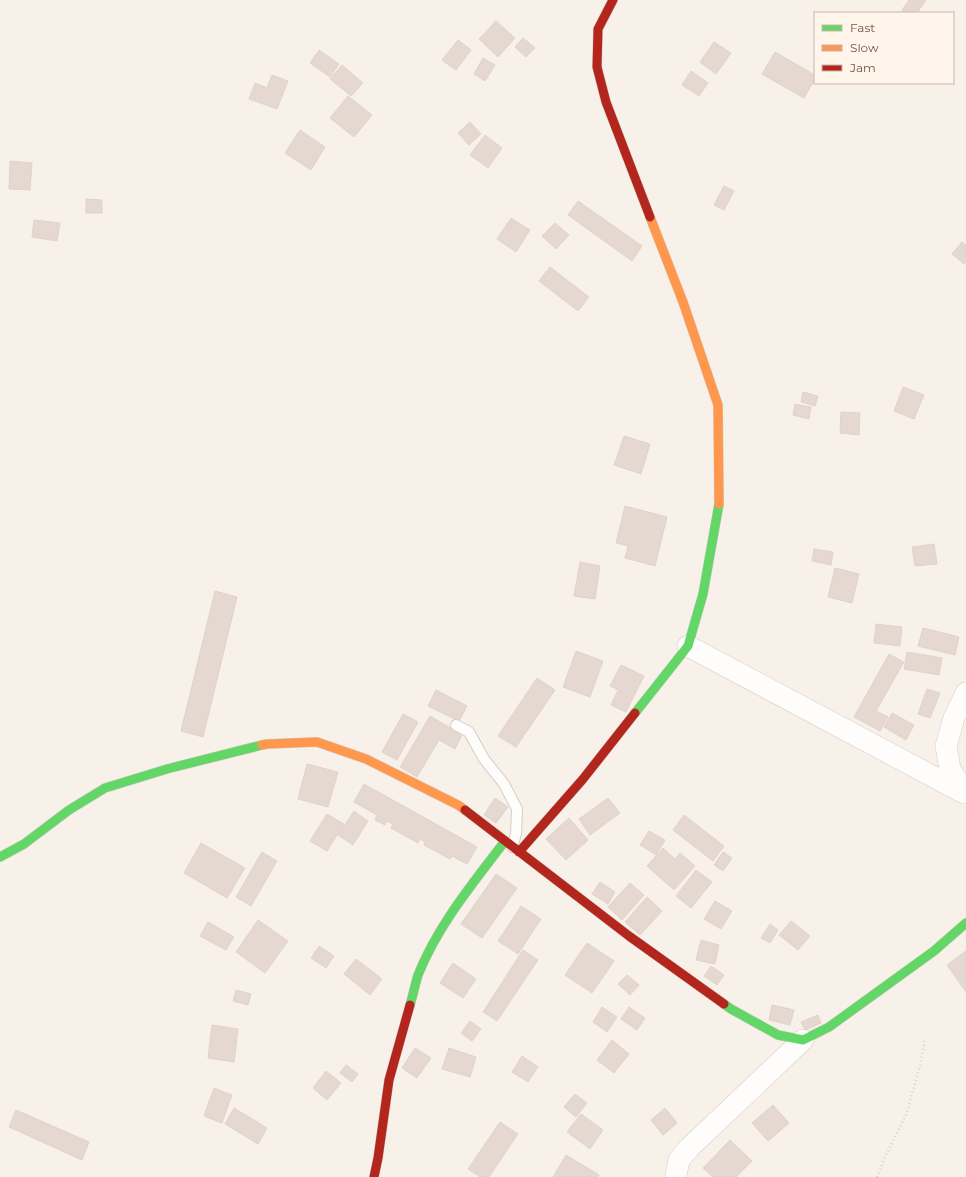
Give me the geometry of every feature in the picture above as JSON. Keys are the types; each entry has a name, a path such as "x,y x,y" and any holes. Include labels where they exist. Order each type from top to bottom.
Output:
{"street":[{"path":"374,1177 378,1158 388,1080 418,976 432,945 464,894 583,779 688,646 704,594 718,501 718,405 683,302 606,102 597,67 598,29 613,0"},
{"path":"688,646 965,794"},
{"path":"965,794 950,768 946,746 954,718 966,693"},
{"path":"0,857 24,844 69,810 105,788 167,769 267,744 317,742 366,759 458,805 630,936 731,1009 778,1035 803,1040"},
{"path":"675,1176 679,1160 689,1148 803,1040 829,1027 934,951 966,923"}],"lane":[{"path":"456,725 469,732 484,759 504,784 517,809 516,834 512,847"}],"path":[{"path":"877,1177 885,1157 907,1114 920,1065 925,1039"}],"building":[{"path":"909,0 926,0 918,12 905,12 902,10"},
{"path":"496,21 515,38 498,57 479,39"},
{"path":"523,38 535,48 526,57 515,47"},
{"path":"458,40 471,50 456,70 442,60"},
{"path":"714,42 731,53 716,74 700,62"},
{"path":"319,50 339,64 330,77 310,63"},
{"path":"775,52 814,74 814,81 804,98 762,74"},
{"path":"483,58 495,65 485,81 474,74"},
{"path":"342,65 363,83 351,96 330,79"},
{"path":"691,71 708,83 699,96 682,85"},
{"path":"272,75 288,81 277,109 249,99 255,83 267,88"},
{"path":"348,96 372,115 354,137 330,118"},
{"path":"470,122 481,134 469,145 458,133"},
{"path":"300,130 325,147 311,170 285,153"},
{"path":"485,135 502,148 488,168 470,155"},
{"path":"10,161 32,163 30,190 9,189"},
{"path":"724,186 734,191 724,210 714,205"},
{"path":"86,199 102,200 102,213 86,213"},
{"path":"578,201 642,246 632,261 568,215"},
{"path":"511,218 530,230 516,252 497,239"},
{"path":"34,220 60,223 57,241 32,237"},
{"path":"555,223 569,235 556,249 542,236"},
{"path":"962,242 966,245 966,261 964,264 952,254"},
{"path":"550,267 589,297 578,311 539,281"},
{"path":"903,387 924,395 914,419 894,411"},
{"path":"803,392 818,396 815,406 801,402"},
{"path":"795,404 811,407 809,419 793,415"},
{"path":"841,412 860,413 859,435 840,433"},
{"path":"624,436 650,444 641,474 614,465"},
{"path":"625,506 667,517 655,566 625,558 628,546 616,543"},
{"path":"934,544 937,564 915,566 912,547"},
{"path":"814,549 833,552 831,565 812,561"},
{"path":"580,562 600,566 595,599 574,596"},
{"path":"835,568 859,574 852,603 828,597"},
{"path":"215,591 237,597 203,737 181,731"},
{"path":"876,624 902,627 900,646 874,643"},
{"path":"923,628 959,637 955,655 918,646"},
{"path":"576,651 603,661 590,697 563,687"},
{"path":"907,652 942,658 939,675 904,669"},
{"path":"889,654 904,662 876,711 888,717 880,731 854,717"},
{"path":"621,665 644,676 626,712 611,705 618,690 610,686"},
{"path":"537,678 555,690 516,747 498,736"},
{"path":"927,689 940,693 930,718 918,714"},
{"path":"436,690 467,706 459,721 428,706"},
{"path":"892,713 914,725 906,740 884,727"},
{"path":"403,714 418,722 397,760 382,752"},
{"path":"430,716 462,735 455,749 439,740 417,777 400,767"},
{"path":"307,764 338,772 328,807 298,799"},
{"path":"364,784 477,847 467,864 452,856 450,859 424,845 425,842 420,839 418,843 391,828 393,824 387,821 385,825 375,820 377,815 354,802"},
{"path":"495,798 508,807 496,823 484,815"},
{"path":"608,798 620,813 590,835 579,819"},
{"path":"354,811 368,821 353,845 338,835"},
{"path":"327,814 344,824 327,851 310,841"},
{"path":"684,815 724,846 713,861 673,830"},
{"path":"569,818 588,840 566,860 546,839"},
{"path":"649,831 665,840 656,855 640,845"},
{"path":"201,843 245,868 227,898 184,873"},
{"path":"663,848 675,859 680,853 695,866 674,890 647,866"},
{"path":"262,852 277,861 251,906 236,897"},
{"path":"723,852 732,858 723,871 714,865"},
{"path":"696,870 712,882 691,908 676,896"},
{"path":"496,874 517,888 482,938 461,924"},
{"path":"600,882 615,892 608,904 592,894"},
{"path":"630,883 644,895 622,920 608,907"},
{"path":"647,897 662,911 640,935 625,922"},
{"path":"715,901 732,911 721,929 704,919"},
{"path":"521,906 541,919 518,954 498,941"},
{"path":"258,920 288,941 265,973 236,952"},
{"path":"791,921 810,936 798,950 779,935"},
{"path":"208,922 234,937 226,950 200,936"},
{"path":"770,924 778,930 770,943 761,938"},
{"path":"701,940 719,945 715,964 696,960"},
{"path":"587,943 614,961 592,993 565,975"},
{"path":"319,946 334,956 326,968 311,958"},
{"path":"523,950 538,960 497,1021 483,1012"},
{"path":"966,951 966,992 947,965"},
{"path":"356,959 382,979 370,995 344,974"},
{"path":"453,963 476,979 463,998 440,983"},
{"path":"711,966 724,975 717,985 704,976"},
{"path":"627,975 639,985 630,995 618,984"},
{"path":"236,990 251,994 248,1005 233,1001"},
{"path":"772,1005 794,1010 790,1025 769,1020"},
{"path":"602,1007 617,1017 607,1032 593,1022"},
{"path":"629,1007 645,1018 637,1030 621,1019"},
{"path":"818,1015 821,1023 805,1030 801,1022"},
{"path":"470,1021 481,1029 472,1041 461,1033"},
{"path":"212,1025 238,1029 234,1062 208,1058"},
{"path":"612,1040 629,1054 614,1073 597,1060"},
{"path":"415,1048 431,1058 417,1078 402,1068"},
{"path":"449,1048 476,1057 470,1077 442,1069"},
{"path":"522,1056 538,1067 528,1082 512,1072"},
{"path":"346,1065 358,1074 352,1082 340,1073"},
{"path":"326,1071 341,1083 327,1100 313,1088"},
{"path":"214,1088 232,1095 222,1123 204,1116"},
{"path":"575,1094 587,1103 576,1117 564,1107"},
{"path":"773,1105 789,1123 768,1141 752,1123"},
{"path":"234,1108 267,1128 258,1144 225,1124"},
{"path":"665,1108 677,1123 663,1135 651,1120"},
{"path":"16,1110 89,1142 82,1160 9,1127"},
{"path":"581,1114 603,1130 590,1149 567,1132"},
{"path":"500,1122 518,1134 489,1177 480,1177 468,1169"},
{"path":"730,1140 752,1161 736,1177 713,1177 703,1168"},
{"path":"566,1155 599,1175 598,1177 553,1177"}],"traffic: fast":[{"path":"635,713 688,646 703,594 719,504"},
{"path":"0,857 24,844 69,810 105,788 167,769 262,745"},
{"path":"410,1005 418,975 436,939 457,905 505,841"},
{"path":"724,1004 778,1035 803,1040 829,1027 934,951 966,923"}],"traffic: slow":[{"path":"650,217 683,302 718,405 719,504"},
{"path":"262,745 317,742 366,759 458,805 465,810"}],"traffic: jam":[{"path":"613,0 598,29 597,67 606,102 650,217"},
{"path":"519,852 583,779 635,713"},
{"path":"465,810 629,936 724,1004"},
{"path":"374,1177 389,1080 410,1005"}]}
